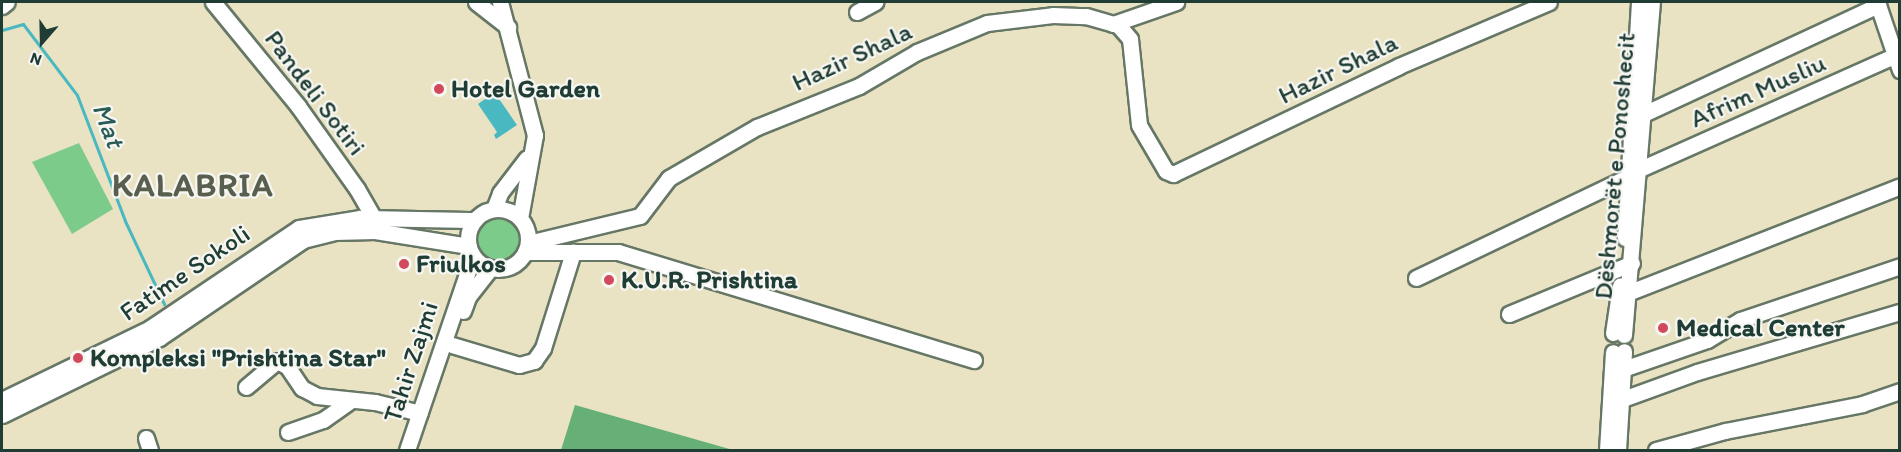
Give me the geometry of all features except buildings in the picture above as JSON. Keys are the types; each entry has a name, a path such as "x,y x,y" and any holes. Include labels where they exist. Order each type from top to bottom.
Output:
{"street":[{"path":"2,6 7,2"},
{"name":"Pandeli Sotiri","path":"213,2 298,106 357,189 374,218"},
{"path":"476,2 508,27"},
{"path":"500,2 534,132 520,218"},
{"path":"857,12 875,2"},
{"path":"1113,24 1176,2"},
{"name":"Hazir Shala","path":"526,248 640,216 669,178 757,127 859,86 959,33 1017,17 1086,16 1113,24 1130,39 1135,105 1144,139 1166,171 1173,174 1399,66 1549,2"},
{"name":"Dëshmorët e Ponoshecit","path":"1607,450 1636,173 1640,2"},
{"name":"Dëshmorët e Ponoshecit","path":"1638,117 1652,2"},
{"path":"1638,117 1877,3 1897,63"},
{"name":"Afrim Musliu","path":"1416,278 1636,173 1897,63"},
{"path":"494,209 500,193 530,153"},
{"path":"1630,292 1899,186"},
{"path":"494,209 506,210 520,218 527,229 526,248 512,266 491,268 471,251 469,231 475,220 494,209"},
{"name":"Fatime Sokoli","path":"2,400 152,327 287,233 330,220 374,218 475,220"},
{"name":"Fatime Sokoli","path":"2,415 159,338 303,240 334,232 375,231 471,251"},
{"path":"526,248 573,252 618,252 974,360"},
{"name":"Tahir Zajmi","path":"407,450 471,251"},
{"path":"452,345 519,365 534,361 543,348 573,252"},
{"path":"1509,314 1628,265"},
{"name":"Dëshmorët e Ponoshecit","path":"1618,450 1623,369 1619,343 1630,292 1628,265"},
{"path":"1623,369 1707,340 1740,320 1899,266"},
{"name":"Tahir Zajmi","path":"417,450 468,297 491,268"},
{"path":"1620,400 1697,372 1899,312"},
{"path":"246,387 277,361 287,366 309,393 420,413"},
{"path":"1656,450 1725,430 1862,404 1899,391"},
{"path":"288,432 323,420 352,400"}],"green space":[{"path":"79,143 113,209 72,234 32,162"},
{"path":"498,215 515,222 522,239 515,256 498,263 481,256 474,239 481,222"},
{"path":"575,405 733,450 561,450"}],"water":[{"path":"498,90 497,96 517,125 496,139 494,135 497,132 478,104"}],"waterway":[{"name":"Mat","path":"2,30 23,24 77,95 125,221 164,304"}],"place":[{"name":"Hotel Garden","path":"439,89"},
{"name":"Friulkos","path":"404,264"},
{"name":"K.U.R. Prishtina","path":"609,280"},
{"name":"Medical Center","path":"1663,328"},
{"name":"Kompleksi \"Prishtina Star\"","path":"78,358"}],"district":[{"name":"KALABRIA","path":"193,185"}]}
